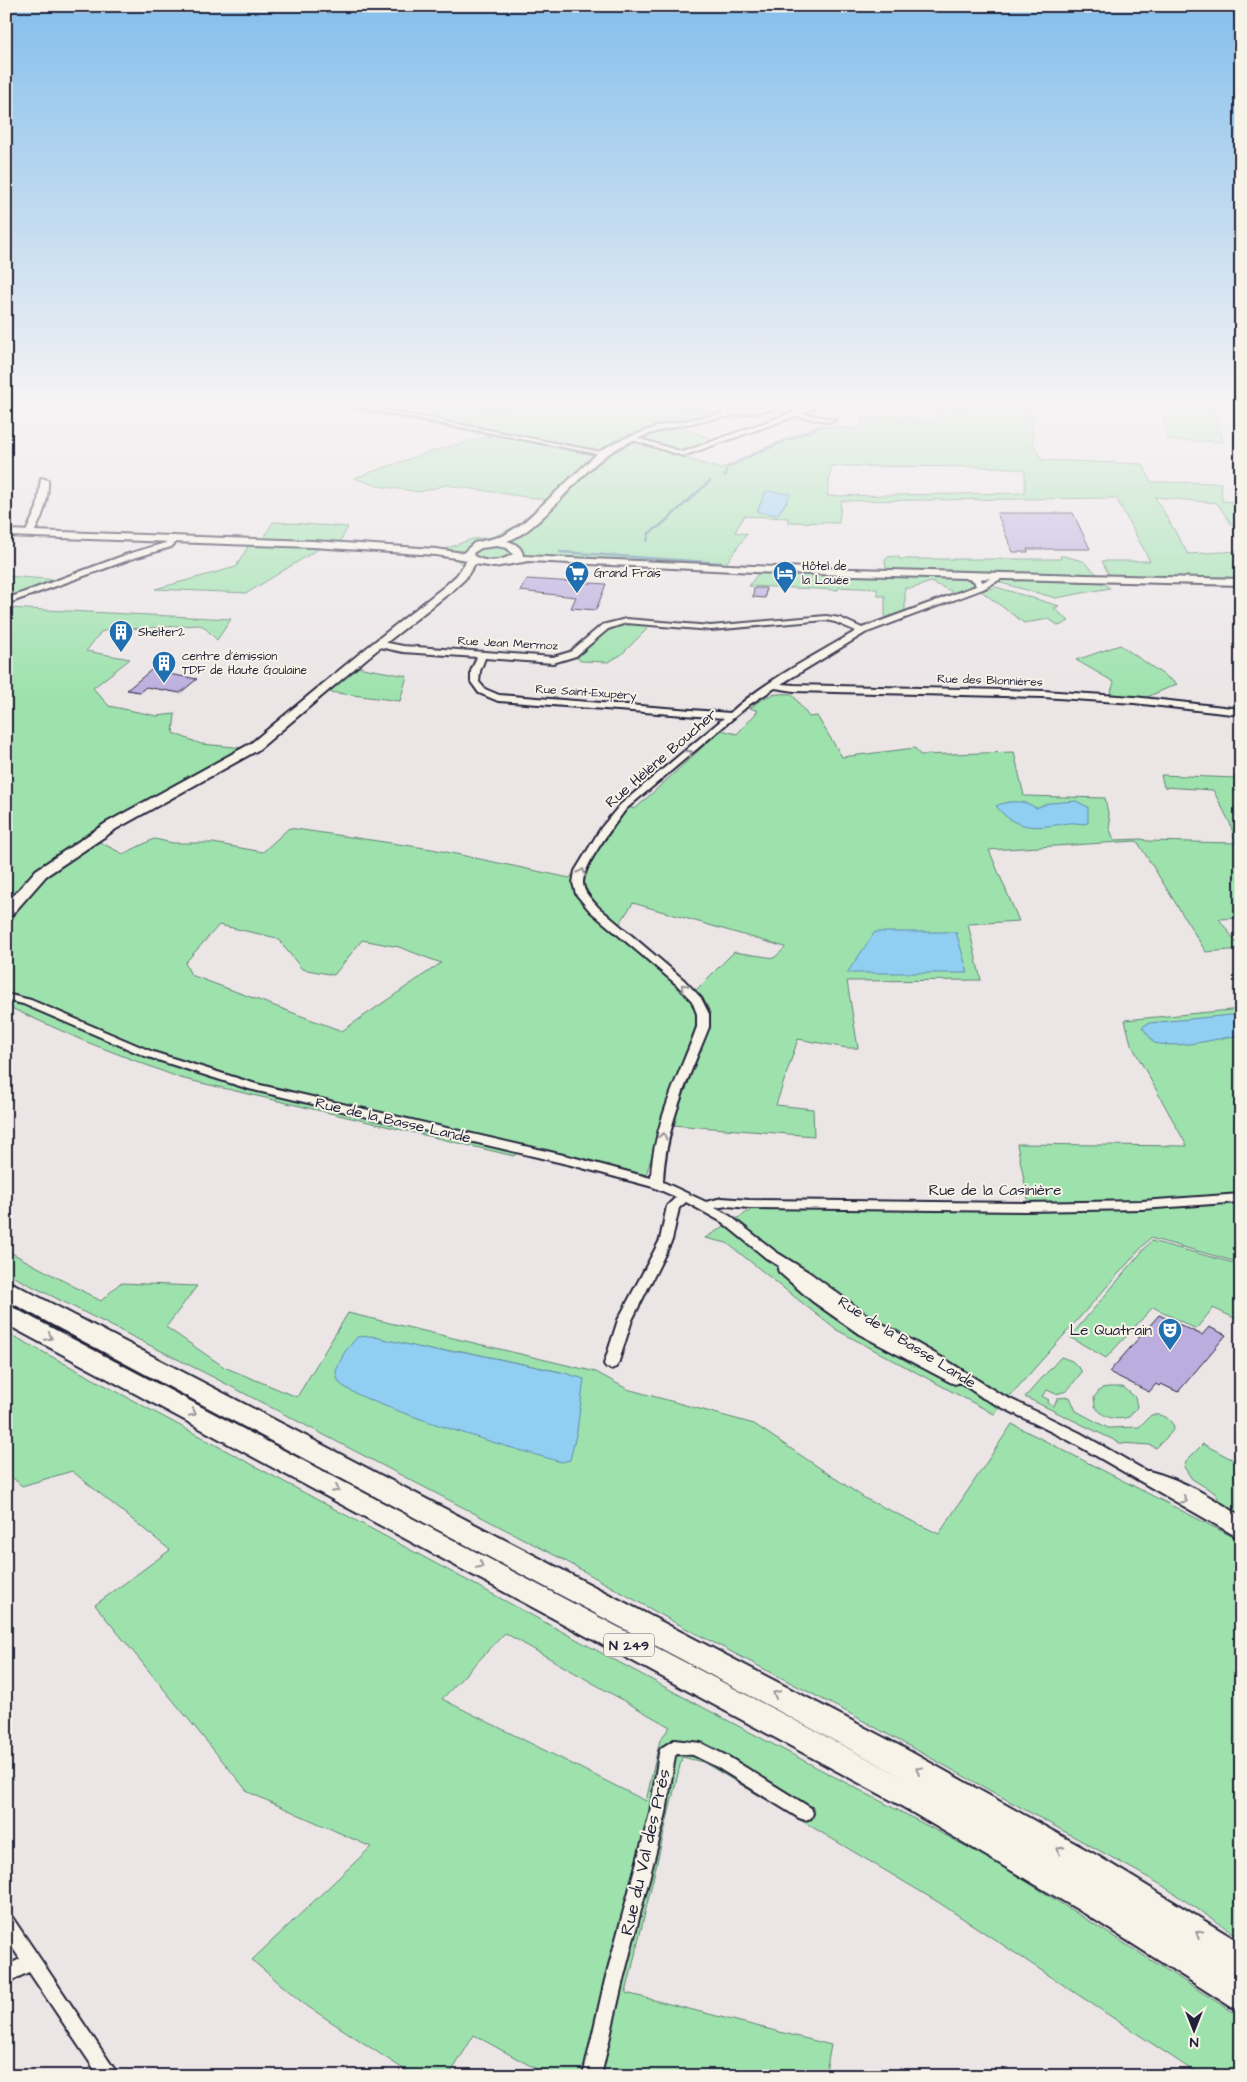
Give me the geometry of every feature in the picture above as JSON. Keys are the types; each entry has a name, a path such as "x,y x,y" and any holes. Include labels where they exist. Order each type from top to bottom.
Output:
{"highway":[{"name":"N 249","path":"6,1290 898,1759 1085,1864 1241,1960"},
{"name":"N 249","path":"6,1314 884,1782 1100,1906 1241,1995"}],"main road":[{"path":"461,577 471,554 490,543 507,538 527,525 550,503"},
{"path":"511,560 518,555 516,549 527,525"},
{"path":"6,533 313,544 471,554 490,564"},
{"path":"490,543 504,544 516,549 633,562"},
{"path":"6,913 41,873 111,826 246,752 461,577 490,564 529,558 734,568 1241,582"}],"street":[{"path":"29,534 41,503"},
{"path":"6,602 131,556 168,545 177,538"},
{"path":"965,575 978,580 980,588"},
{"name":"Rue Hélène Boucher","path":"657,1184 657,1166 664,1132 703,1027 703,1014 697,1000 680,982 594,909 581,894 578,883 580,872 606,828 623,807 747,702 862,631 980,588 989,581 1002,576"},
{"name":"Rue Jean Mermoz","path":"378,644 403,648 553,660 566,657 579,650 605,627 626,621 711,628 826,618 837,620 862,631"},
{"name":"Rue Saint-Exupéry","path":"482,655 474,673 474,684 479,690 498,698 731,716"},
{"name":"Rue des Blonnières","path":"772,685 794,688 1043,694 1241,712"},
{"name":"Rue de la Basse Lande","path":"6,997 27,1002 120,1043 253,1087 572,1161 657,1184 685,1196 726,1219 771,1255 776,1262 817,1298 864,1331 949,1377 993,1396 1075,1437 1142,1474 1162,1488 1241,1533"},
{"path":"611,1364 625,1320 666,1240 673,1206 685,1196"},
{"name":"Rue de la Casinière","path":"706,1207 720,1202 749,1204 1024,1207 1142,1205 1241,1198"},
{"path":"726,1219 736,1208 749,1204"},
{"name":"Rue de la Basse Lande","path":"1142,1474 1171,1480 1202,1497 1241,1523"},
{"name":"Rue du Val des Prés","path":"592,2076 614,1980 658,1813 667,1753 674,1747 695,1748 722,1761 805,1813"},
{"path":"6,1923 110,2076"},
{"path":"6,1975 33,1961"}],"green space":[{"path":"542,503 761,503 757,511 777,515 786,503 841,503 839,523 788,522 788,518 744,516 735,532 747,534 722,569 526,559 498,565 462,564 456,559 434,553 472,539 493,537 516,526"},
{"path":"1119,503 1159,503 1188,554 1241,551 1241,580 1110,577 1102,561 1150,561"},
{"path":"1217,503 1241,503 1241,525 1232,525"},
{"path":"273,522 348,527 337,548 320,548 247,593 155,589 236,567 250,543 261,543"},
{"path":"898,556 899,559 1061,559 1060,556 1063,556 1083,561 1099,576 886,569 885,560 888,557"},
{"path":"759,572 968,578 975,584 974,587 955,593 931,582 913,588 905,588 905,612 885,618 885,596 878,596 877,589 839,587 838,590 749,586"},
{"path":"6,576 59,580 58,586 6,605"},
{"path":"999,580 1101,581 1110,588 1056,598 1001,583"},
{"path":"996,587 1059,606 1054,608 1069,621 1059,626 1049,619 1024,623 981,591"},
{"path":"6,608 231,619 217,640 203,626 199,625 107,630 101,632 86,651 130,659 93,688 109,706 157,716 175,714 173,733 201,744 246,748 90,837 123,854 154,839 173,843 213,843 263,852 289,828 432,849 570,878 619,804 635,809 721,730 737,734 758,711 750,708 765,698 779,694 792,694 809,717 817,716 842,757 915,748 920,755 1014,752 1024,796 1105,798 1110,823 1109,827 1114,840 1142,839 1147,841 1236,843 1230,823 1213,790 1164,787 1161,775 1236,778 1241,793 1241,918 1219,919 1241,949 1206,952 1137,841 989,850 1019,921 968,924 981,980 847,981 858,1048 847,1048 798,1039 776,1105 813,1109 814,1136 661,1124 646,1175 525,1144 514,1156 180,1078 84,1041 11,1008 6,1009","holes":["633,903 785,947 785,948 774,958 734,952 695,991 618,926","219,925 277,938 302,969 334,975 362,940 399,947 441,963 342,1031 191,975 185,963"]},
{"path":"638,624 650,626 621,655 608,662 581,661 577,658 597,638 610,630"},
{"path":"1120,645 1177,684 1145,698 1110,695 1114,682 1076,660"},
{"path":"357,667 407,676 400,701 329,692"},
{"path":"1241,1009 1241,1014 1214,1018 1192,1042 1241,1035 1241,1263 1150,1238 994,1414 835,1329 727,1243 705,1238 754,1208 1030,1210 1017,1144 1187,1146 1131,1044 1125,1020"},
{"path":"1151,1241 1241,1265 1241,1321 1213,1308 1196,1329 1153,1307 1106,1358 1070,1337"},
{"path":"6,1250 101,1301 120,1283 197,1286 166,1327 224,1367 297,1397 348,1313 596,1372 627,1389 754,1424 866,1499 939,1534 1012,1424 1241,1541 1241,1938 1160,1884 849,1713 674,1622 562,1559 209,1375 6,1273","holes":["410,1346 435,1351 461,1351 565,1373 510,1448"]},
{"path":"6,1332 689,1700 994,1861 1241,2017 1241,2076 1201,2076 938,1902 703,1762 682,1757 626,1993 831,2045 825,2076 549,2076 474,2035 449,2076 414,2076 304,2004 252,1960 371,1847 248,1792 95,1605 170,1550 72,1471 22,1486 6,1472","holes":["505,1633 670,1727 660,1740 646,1801 442,1699"]},
{"path":"1061,1357 1072,1361 1081,1370 1081,1373 1067,1391 1056,1394 1047,1390 1042,1396 1049,1400 1047,1403 1054,1406 1058,1398 1070,1397 1076,1411 1108,1428 1139,1427 1151,1415 1161,1415 1173,1425 1174,1428 1170,1434 1156,1448 1150,1445 1120,1443 1025,1397"},
{"path":"1123,1387 1135,1397 1137,1407 1129,1417 1110,1418 1095,1406 1094,1397 1102,1388"},
{"path":"1203,1444 1241,1464 1241,1516 1221,1504 1215,1493 1192,1479 1184,1467 1186,1461"}],"water":[{"path":"761,503 785,503 777,515 757,512"},
{"path":"1076,801 1088,807 1088,823 1029,826 1012,820 996,806 1016,802 1027,803 1036,808 1049,803"},
{"path":"875,932 956,932 968,973 847,973"},
{"path":"1241,1014 1241,1035 1198,1043 1164,1045 1154,1043 1142,1027 1149,1023"},
{"path":"371,1336 435,1351 461,1351 565,1373 584,1379 577,1431 570,1460 562,1462 515,1449 406,1414 351,1391 339,1382 336,1371 344,1353 357,1337"}],"building":[{"path":"997,513 1073,513 1090,549 1027,549 1028,552 1013,552"},
{"name":"Grand Frais","path":"527,579 606,584 596,610 571,608 576,597 520,591"},
{"path":"754,588 766,588 765,598 753,597"},
{"name":"centre d'émission TDF de Haute Goulaine","path":"156,666 157,672 197,679 180,693 146,687 140,692 127,690"},
{"name":"Le Quatrain","path":"1159,1315 1202,1335 1209,1327 1226,1335 1178,1392 1161,1384 1159,1386 1156,1384 1149,1392 1109,1372"}],"waterway":[{"path":"647,541 649,533 660,526 685,503"},
{"path":"560,552 722,563"}],"place":[{"name":"Grand Frais","path":"577,594"},
{"name":"Hôtel de la Louée","path":"785,594"},
{"name":"Shelter2","path":"121,653"},
{"name":"centre d'émission TDF de Haute Goulaine","path":"164,684"},
{"name":"Le Quatrain","path":"1170,1351"}]}
